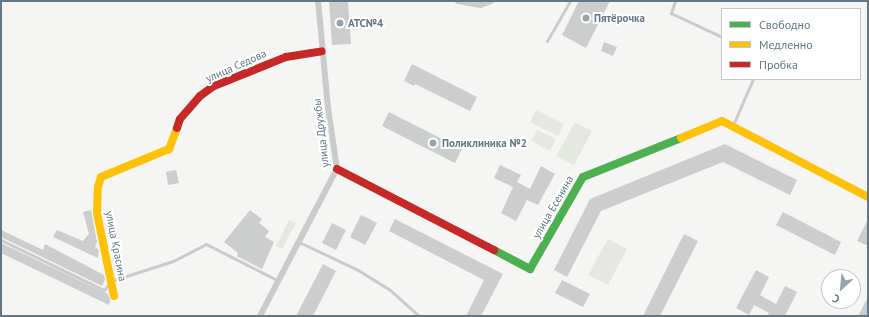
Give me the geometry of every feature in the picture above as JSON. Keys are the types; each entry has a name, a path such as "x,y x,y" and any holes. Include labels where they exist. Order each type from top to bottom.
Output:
{"street":[{"name":"улица Дружбы","path":"260,316 337,169 328,108 318,1"},
{"path":"458,1 481,5 491,1"},
{"name":"улица Седова","path":"101,177 169,150 180,119 200,96 214,86 286,57 322,51"},
{"name":"улица Есенина","path":"337,169 530,269 583,177 722,121 868,197"},
{"name":"улица Красина","path":"101,177 98,187 97,213 114,296"}],"lane":[{"path":"548,41 570,1"},
{"path":"674,1 671,13 721,37"},
{"path":"733,127 753,80"},
{"path":"1,240 104,290 111,282 173,261 206,244 279,280"},
{"path":"299,242 358,270 389,289 419,316"}],"shaded area":[{"path":"536,110 564,124 558,136 530,122"},
{"path":"575,122 592,131 574,165 556,156"},
{"path":"537,130 556,139 550,151 531,141"},
{"path":"289,220 296,223 282,249 276,246"},
{"path":"608,239 627,249 608,285 588,275"}],"building":[{"name":"АТС№4","path":"329,1 348,1 351,44 332,45"},
{"name":"Пятёрочка","path":"579,1 610,1 586,48 562,35"},
{"path":"604,42 617,47 613,56 601,51"},
{"path":"412,64 477,97 470,111 415,84 414,86 404,81"},
{"name":"Поликлиника №2","path":"389,112 462,149 455,163 382,126"},
{"path":"725,144 797,180 790,195 723,162 601,211 567,277 554,270 590,199"},
{"path":"500,165 521,175 517,182 530,189 541,166 555,174 538,205 527,200 516,221 501,213 513,187 494,178"},
{"path":"176,170 179,183 168,185 166,172"},
{"path":"91,210 97,242 95,247 99,250 98,258 53,237 57,230 83,241 89,234 83,212"},
{"path":"250,210 262,219 259,223 269,231 265,237 274,242 262,269 237,256 238,253 224,242"},
{"path":"783,212 841,242 835,255 776,225"},
{"path":"361,215 377,223 365,245 350,237"},
{"path":"395,219 503,274 481,316 466,316 484,280 389,231"},
{"path":"868,219 868,246 857,241"},
{"path":"332,223 346,230 336,250 322,243"},
{"path":"1,230 43,250 45,244 104,275 105,280 102,286 1,237"},
{"path":"684,234 698,241 660,316 643,316"},
{"path":"1,243 108,294 110,300 109,305 1,253"},
{"path":"323,264 336,271 313,316 296,316"},
{"path":"756,270 769,277 760,295 776,304 785,286 797,292 785,316 767,316 769,313 754,305 749,315 736,308"},
{"path":"562,280 590,294 583,307 555,293"},
{"path":"868,297 868,316 858,316"}],"traffic: fast":[{"path":"494,250 530,269 583,177 681,138"}],"traffic: slow":[{"path":"681,138 722,121 868,197"},
{"path":"114,296 97,213 98,187 101,177 169,149 177,128"}],"traffic: jam":[{"path":"177,128 180,119 200,96 214,86 286,57 322,51"},
{"path":"337,169 494,250"}],"place":[{"name":"Пятёрочка","path":"586,18"},
{"name":"АТС№4","path":"340,23"},
{"name":"Поликлиника №2","path":"433,143"}]}
